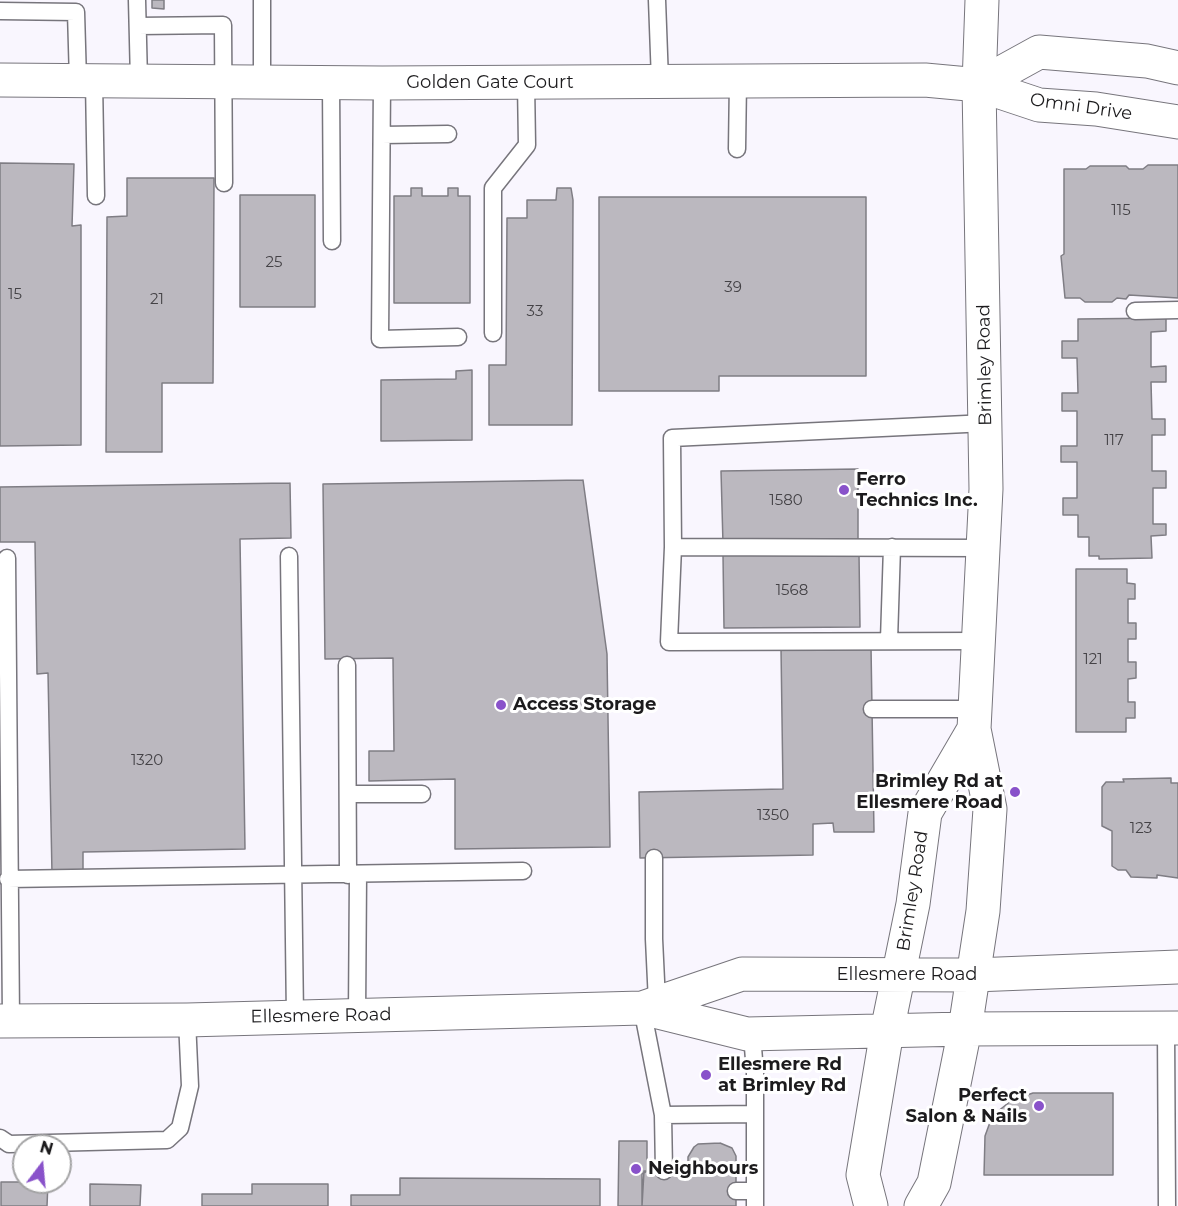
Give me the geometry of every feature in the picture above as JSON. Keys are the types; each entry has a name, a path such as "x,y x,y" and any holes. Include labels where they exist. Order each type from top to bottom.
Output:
{"main road":[{"name":"Brimley Road","path":"921,1206 934,1183 965,1029 983,912 990,809 975,719 987,423 979,85 982,0"},
{"path":"979,85 1040,52 1147,61 1178,68"},
{"name":"Golden Gate Court","path":"0,80 382,83 925,80 979,85"},
{"name":"Omni Drive","path":"979,85 1039,105 1096,109 1178,123"},
{"name":"Brimley Road","path":"871,1206 863,1174 887,1031 914,904 925,813 975,719"},
{"name":"Ellesmere Road","path":"5,1020 186,1020 650,1005 742,974 974,975 1178,967"},
{"name":"Ellesmere Road","path":"650,1005 752,1034 965,1029 1172,1028"}],"lane":[{"path":"137,0 139,81"},
{"path":"262,0 262,82"},
{"path":"657,0 660,81"},
{"path":"0,11 76,12 86,81 96,196"},
{"path":"138,26 222,25 224,183"},
{"path":"737,149 738,81"},
{"path":"494,333 493,188 527,145 526,82"},
{"path":"331,83 332,241"},
{"path":"382,83 380,339 458,337"},
{"path":"382,135 448,134"},
{"path":"1135,311 1178,310"},
{"path":"979,641 669,642 673,547 672,438 987,423"},
{"path":"673,547 983,548"},
{"path":"889,640 892,547"},
{"path":"290,556 295,1017"},
{"path":"5,1020 8,879 7,558"},
{"path":"347,665 348,794 357,1016"},
{"path":"872,709 975,719"},
{"path":"348,794 422,794"},
{"path":"654,858 654,939 650,1005 663,1115 664,1171"},
{"path":"8,879 523,871"},
{"path":"0,1138 9,1144 167,1140 180,1128 190,1086 186,1020"},
{"path":"1167,1206 1172,1028"},
{"path":"736,1191 755,1199 752,1034"},
{"path":"663,1115 755,1114"}],"building":[{"path":"152,0 164,0 164,9 152,8"},
{"path":"0,163 74,164 72,226 81,225 81,445 0,446"},
{"path":"1148,165 1178,165 1178,298 1129,295 1126,299 1117,298 1112,302 1085,302 1080,298 1065,298 1061,256 1064,254 1064,169 1126,166 1129,169 1143,169"},
{"path":"127,178 214,178 213,383 162,383 162,452 106,452 107,217 127,216"},
{"path":"411,188 422,188 422,196 448,196 448,188 458,188 458,196 470,196 470,303 394,303 394,196 411,196"},
{"path":"557,188 571,188 573,200 572,425 489,425 489,365 506,365 507,218 527,218 527,200 556,200"},
{"path":"240,195 315,195 315,307 240,307"},
{"path":"599,197 866,197 866,376 719,376 719,391 599,391"},
{"path":"1166,318 1166,331 1151,332 1151,367 1166,366 1166,382 1151,382 1152,419 1165,419 1165,435 1152,435 1152,471 1166,471 1166,488 1153,488 1153,524 1166,524 1166,535 1151,536 1152,558 1099,559 1099,556 1089,556 1089,537 1078,537 1078,515 1063,515 1063,498 1077,498 1077,462 1061,462 1061,446 1077,446 1077,411 1062,411 1062,393 1078,393 1077,358 1062,358 1062,341 1078,341 1078,319"},
{"path":"472,370 472,440 381,441 381,380 456,379 456,371"},
{"path":"858,469 858,543 723,544 721,471"},
{"name":"Access Storage","path":"583,480 607,654 610,847 455,849 455,779 369,781 369,751 394,751 393,658 325,659 323,484"},
{"path":"290,483 291,538 240,539 245,849 83,852 83,873 52,874 48,673 37,674 35,542 0,542 0,487"},
{"path":"859,554 860,627 724,628 723,555"},
{"path":"1076,569 1127,569 1127,583 1135,584 1135,599 1128,599 1128,623 1136,623 1136,639 1128,639 1128,662 1136,662 1136,678 1128,679 1128,702 1135,702 1135,718 1126,718 1126,732 1076,732"},
{"path":"871,647 874,832 834,832 833,823 813,824 813,855 640,858 639,792 783,789 781,648"},
{"path":"1171,778 1171,783 1178,783 1178,878 1157,875 1157,878 1131,877 1126,870 1118,870 1112,866 1112,831 1102,826 1102,787 1106,782 1124,782 1123,779"},
{"path":"1033,1093 1113,1093 1113,1175 984,1175 985,1136 989,1125 997,1112 1012,1100"},
{"path":"619,1141 647,1141 647,1171 642,1174 642,1206 618,1206"},
{"path":"720,1143 732,1148 736,1156 736,1206 642,1206 644,1171 688,1171 688,1157 694,1147 698,1144"},
{"path":"400,1178 600,1179 600,1206 351,1206 351,1195 400,1195"},
{"path":"1,1182 12,1182 12,1194 48,1194 47,1206 1,1206"},
{"path":"90,1184 141,1185 140,1206 90,1206"},
{"path":"252,1184 328,1184 328,1206 202,1206 202,1194 252,1194"}],"place":[{"name":"Ferro Technics Inc.","path":"844,490"},
{"name":"Access Storage","path":"501,705"},
{"name":"Brimley Rd at Ellesmere Road","path":"1015,792"},
{"name":"Ellesmere Rd at Brimley Rd","path":"706,1075"},
{"name":"Perfect Salon & Nails","path":"1039,1106"},
{"name":"Neighbours","path":"636,1169"}]}
